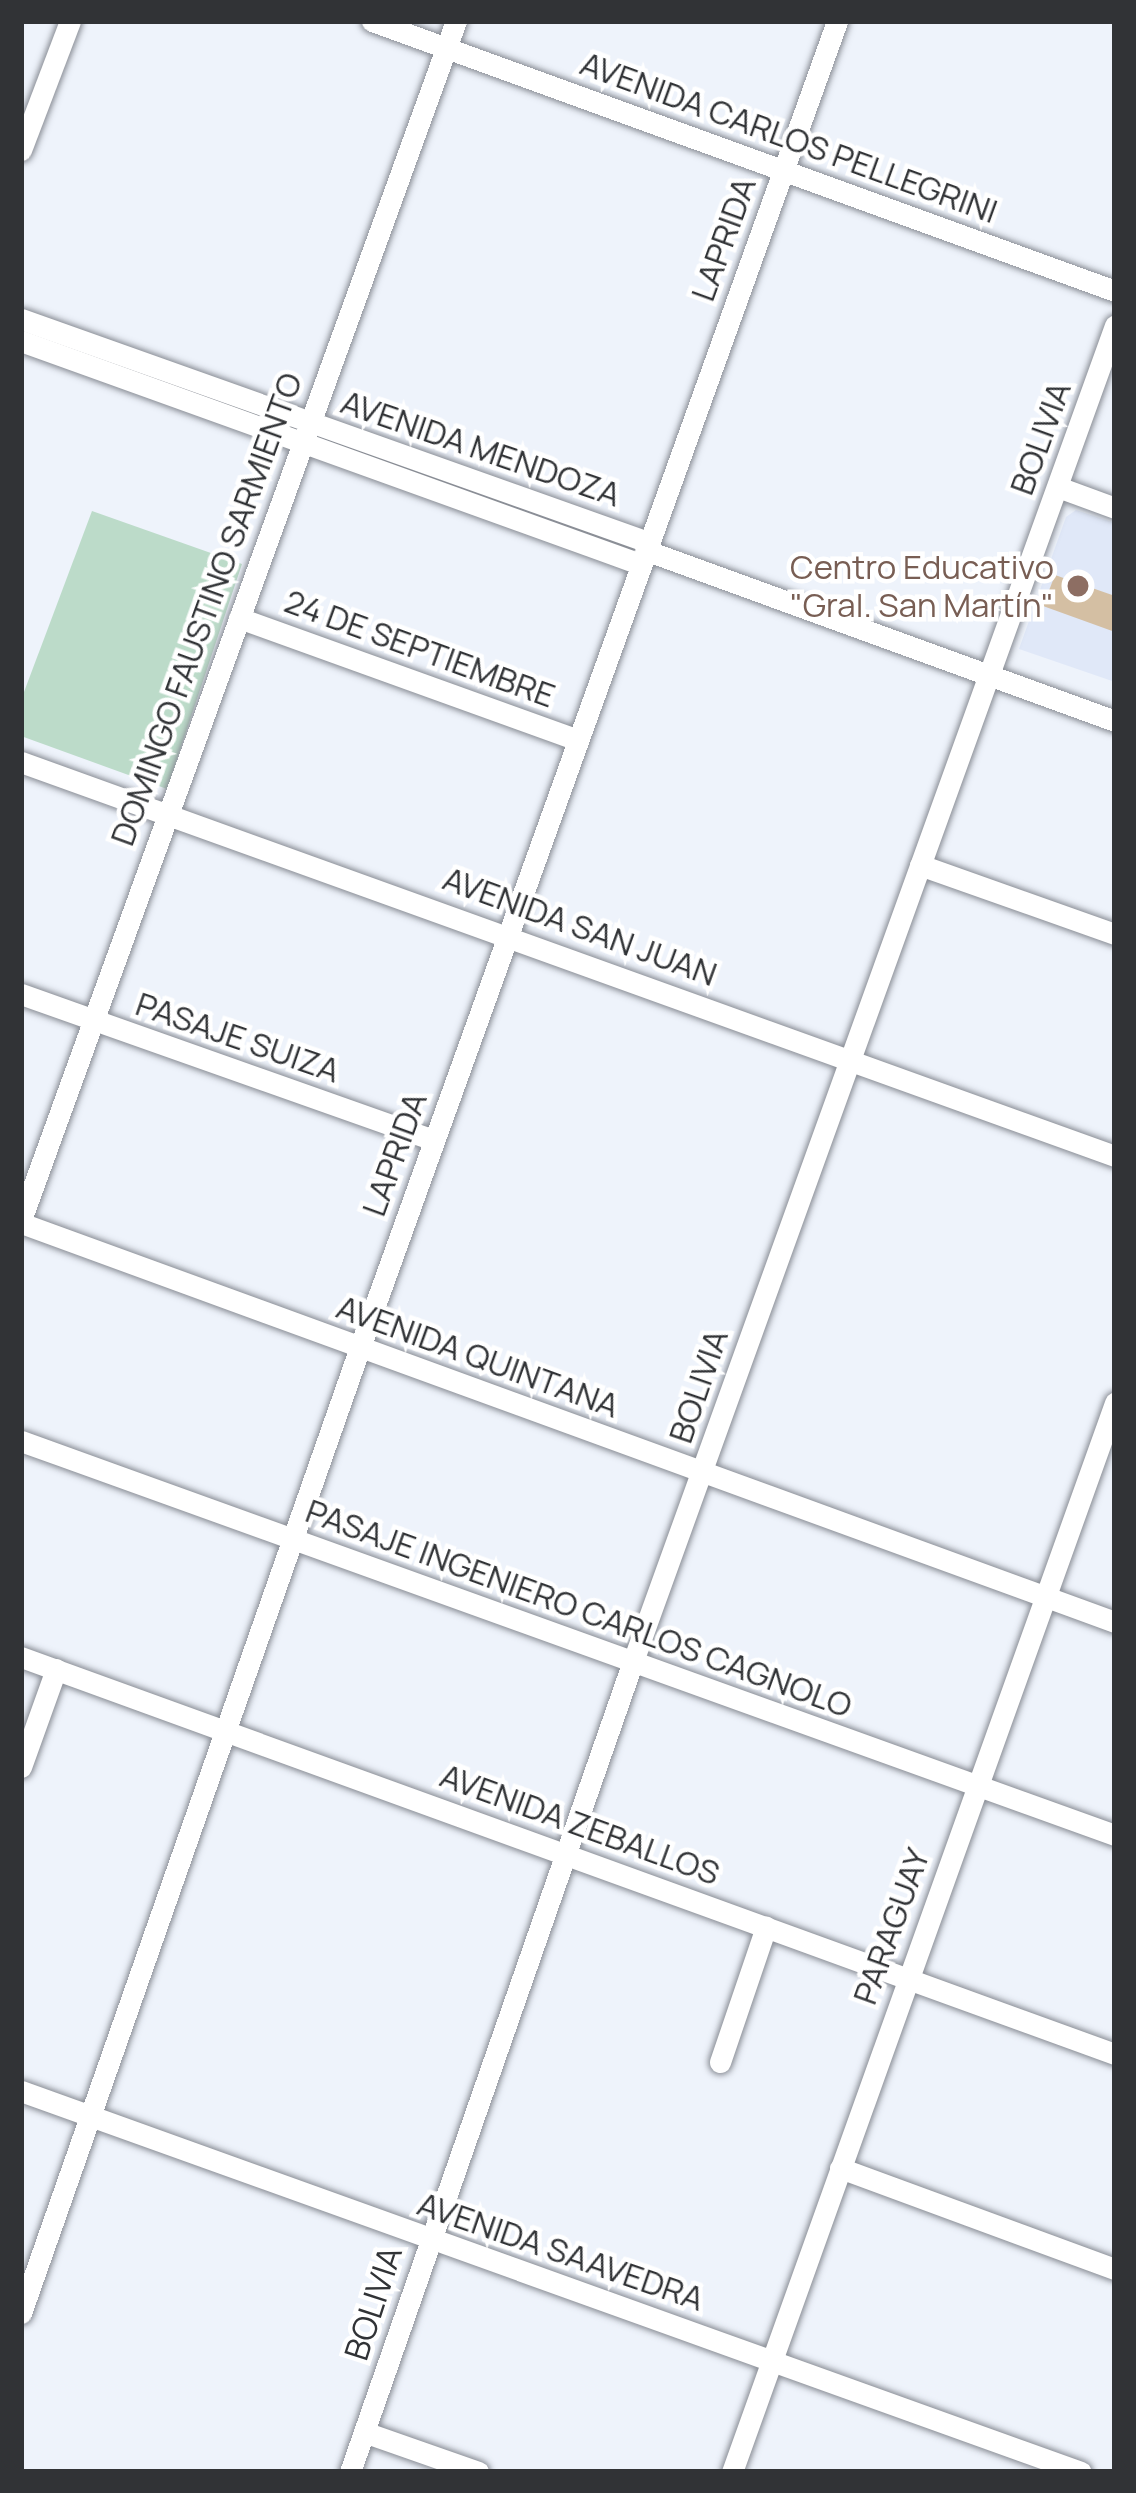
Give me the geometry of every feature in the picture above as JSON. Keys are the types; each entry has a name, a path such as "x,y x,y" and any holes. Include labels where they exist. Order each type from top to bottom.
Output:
{"street":[{"path":"21,150 27,117 70,21"},
{"name":"AVENIDA CARLOS PELLEGRINI","path":"372,21 1115,292"},
{"name":"DOMINGO FAUSTINO SARMIENTO","path":"21,1221 456,21"},
{"name":"LAPRIDA","path":"21,2312 360,1347 837,21"},
{"name":"AVENIDA MENDOZA","path":"21,319 304,432"},
{"name":"BOLIVIA","path":"350,2472 632,1664 1115,325"},
{"name":"AVENIDA MENDOZA","path":"21,340 304,432 1115,721"},
{"path":"1058,487 1115,508"},
{"name":"24 DE SEPTIEMBRE","path":"239,618 578,740"},
{"name":"AVENIDA SAN JUAN","path":"21,761 1115,1156"},
{"path":"920,865 1115,934"},
{"name":"PASAJE SUIZA","path":"21,994 434,1140"},
{"name":"AVENIDA QUINTANA","path":"21,1221 1115,1622"},
{"name":"PARAGUAY","path":"731,2472 1115,1403"},
{"name":"PASAJE INGENIERO CARLOS CAGNOLO","path":"21,1441 1115,1835"},
{"name":"AVENIDA ZEBALLOS","path":"21,1657 1115,2054"},
{"path":"21,1767 56,1670"},
{"path":"720,2062 766,1927"},
{"name":"AVENIDA SAAVEDRA","path":"21,2091 1081,2472"},
{"path":"840,2168 1115,2270"},
{"path":"364,2432 478,2472"}],"shaded area":[{"name":"Centro Educativo \"Gral. San Martín\"","path":"1076,510 1115,523 1115,682 1019,649 1066,517"}],"green space":[{"path":"92,511 242,564 167,789 21,736 21,700"}],"building":[{"path":"1055,575 1115,596 1115,632 1043,606"}],"place":[{"name":"Centro Educativo \"Gral. San Martín\"","path":"1078,586"}]}
